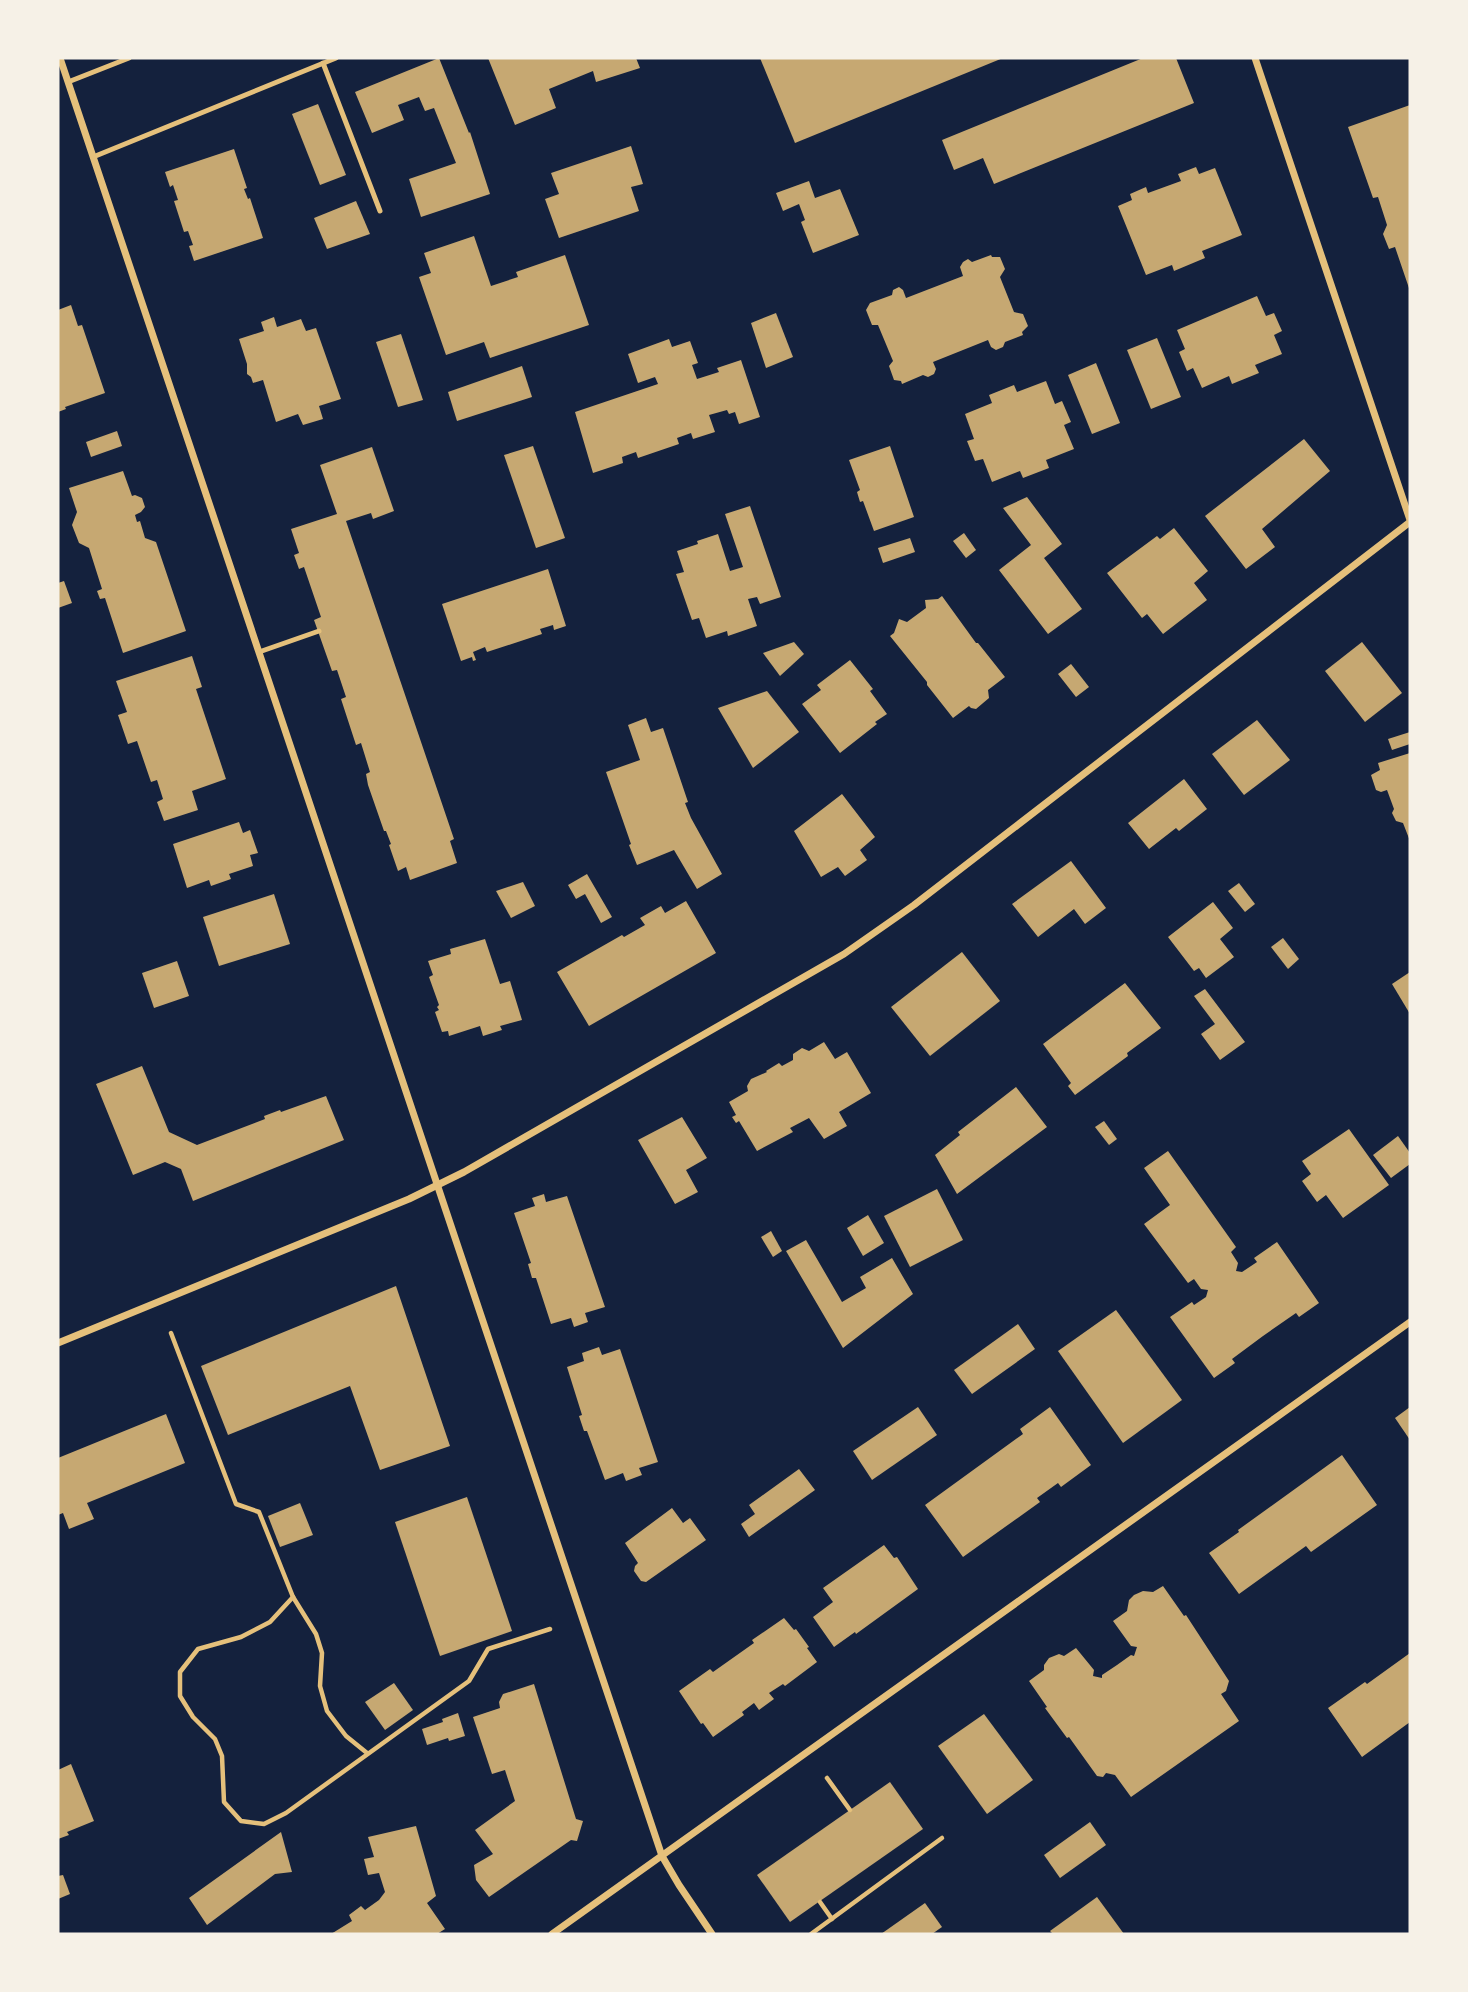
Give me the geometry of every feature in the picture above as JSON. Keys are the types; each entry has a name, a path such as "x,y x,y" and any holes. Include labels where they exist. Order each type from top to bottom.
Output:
{"street":[{"path":"60,58 662,1856 678,1885 712,1934"},
{"path":"58,1343 438,1185 854,947 914,905 1410,521 1255,58"},
{"path":"552,1934 1410,1322"}],"lane":[{"path":"68,82 129,58"},
{"path":"93,157 336,58"},
{"path":"323,63 380,211"},
{"path":"259,652 319,631"}],"path":[{"path":"171,1333 236,1504 259,1512 293,1597 316,1634 322,1653 320,1686 327,1712 346,1736 367,1753"},
{"path":"293,1597 270,1622 241,1637 198,1650 180,1672 180,1696 193,1717 215,1739 222,1756 224,1802 241,1821 264,1824 286,1813 469,1681 488,1650 550,1629"},
{"path":"827,1778 849,1810"},
{"path":"811,1934 943,1838"},
{"path":"820,1902 831,1919"}],"building":[{"path":"439,58 470,132 490,194 421,217 409,179 456,163 434,108 425,111 419,97 398,105 404,120 372,133 355,92"},
{"path":"488,58 636,58 640,68 596,82 593,71 549,89 556,108 515,125"},
{"path":"760,58 1003,58 795,143"},
{"path":"1143,58 1176,58 1194,103 994,184 983,158 954,170 942,140"},
{"path":"318,104 346,175 320,185 292,114"},
{"path":"1410,105 1410,291 1395,247 1389,249 1383,234 1387,225 1378,197 1373,198 1348,127"},
{"path":"631,146 643,184 631,187 639,211 559,238 545,199 559,194 551,173"},
{"path":"234,149 247,188 244,189 248,199 250,198 263,238 194,261 189,246 193,245 188,231 184,232 174,201 178,200 165,172"},
{"path":"1196,167 1199,174 1215,168 1242,235 1202,251 1205,258 1174,271 1172,265 1146,275 1118,206 1132,200 1130,194 1146,187 1148,193 1181,181 1178,174"},
{"path":"809,181 815,198 840,189 859,235 813,253 801,222 805,220 799,204 783,211 776,193"},
{"path":"356,201 370,234 327,249 314,218"},
{"path":"474,236 491,286 518,277 516,272 565,255 589,325 490,358 484,342 446,355 419,277 431,273 424,253"},
{"path":"991,255 1000,257 1005,269 1000,277 1014,312 1023,314 1028,326 1022,332 1023,335 1005,342 1003,347 996,350 988,340 933,362 936,369 934,374 928,377 923,375 902,384 901,381 894,380 889,366 893,361 878,325 872,325 866,310 870,303 892,295 893,290 899,287 906,298 963,276 960,267 963,262 968,259 972,262"},
{"path":"1257,296 1266,316 1274,313 1282,331 1274,335 1282,354 1255,365 1259,373 1232,384 1229,376 1202,388 1193,368 1187,371 1179,352 1185,349 1177,330"},
{"path":"71,305 78,326 82,325 105,393 58,412 58,310"},
{"path":"776,313 793,357 766,368 751,323"},
{"path":"274,317 277,327 301,319 306,331 316,328 341,399 319,406 323,419 303,425 298,414 276,422 263,380 253,383 247,374 247,364 239,339 264,331 261,322"},
{"path":"401,334 423,400 398,407 376,342"},
{"path":"1157,338 1181,397 1151,409 1127,350"},
{"path":"669,339 672,347 690,341 698,363 692,365 697,379 719,372 717,368 741,360 760,417 739,424 735,412 729,414 727,410 709,415 715,432 693,439 691,433 677,438 679,444 638,458 636,452 622,457 623,463 593,473 575,412 658,384 655,377 638,383 628,354"},
{"path":"1096,363 1120,423 1092,434 1068,375"},
{"path":"522,366 532,397 457,421 448,392"},
{"path":"1046,381 1055,404 1062,401 1071,422 1064,425 1074,449 1046,460 1049,468 1023,478 1020,471 992,482 983,459 975,461 967,441 974,439 965,414 992,403 989,395 1014,385 1017,392"},
{"path":"117,431 122,446 91,457 86,442"},
{"path":"1304,439 1330,471 1262,529 1275,547 1246,569 1205,516"},
{"path":"533,446 565,538 536,548 504,455"},
{"path":"890,446 914,517 874,531 863,501 860,502 857,492 860,490 849,460"},
{"path":"372,447 394,511 373,519 371,513 346,521 454,839 450,841 457,863 410,880 406,867 398,871 389,845 391,844 368,785 366,774 370,772 361,743 356,745 341,699 346,697 337,670 332,671 314,620 321,617 304,567 299,569 294,555 299,553 291,529 337,514 320,465"},
{"path":"123,471 132,496 142,498 145,507 135,515 137,522 140,521 145,538 156,542 186,631 123,653 105,598 100,599 97,591 102,589 89,548 79,543 72,525 77,512 69,488"},
{"path":"1027,497 1062,544 1044,558 1082,609 1048,634 999,570 1031,545 1003,508"},
{"path":"750,506 781,597 760,604 757,597 748,599 757,626 728,636 727,631 706,638 699,618 692,620 676,574 684,572 677,551 718,534 730,571 743,567 725,514"},
{"path":"1174,528 1208,571 1194,583 1207,600 1163,634 1147,614 1142,618 1107,573 1157,536 1160,539"},
{"path":"964,533 976,550 966,558 953,541"},
{"path":"910,538 915,552 883,563 878,548"},
{"path":"548,569 566,626 554,630 553,625 540,629 542,634 487,652 485,647 473,652 476,660 473,661 472,657 461,661 442,604"},
{"path":"64,581 72,603 58,608 58,583"},
{"path":"942,596 1005,677 988,690 989,698 976,709 969,706 953,718 890,636 894,633 899,619 907,622 926,608 925,600"},
{"path":"794,642 804,654 780,676 763,653"},
{"path":"1362,642 1402,693 1365,722 1325,671"},
{"path":"192,656 202,687 196,689 226,779 192,791 198,810 164,821 157,802 163,799 157,780 151,782 137,741 128,744 118,715 127,712 116,681"},
{"path":"850,660 873,689 870,691 887,714 840,753 802,704 821,690 817,685"},
{"path":"1071,664 1089,687 1076,697 1058,674"},
{"path":"767,691 799,732 753,768 718,708"},
{"path":"646,718 651,732 663,728 691,818 722,874 697,889 674,850 637,865 606,772 640,760 628,725"},
{"path":"1257,720 1290,760 1244,795 1212,754"},
{"path":"1410,732 1410,744 1392,750 1388,739"},
{"path":"1410,753 1410,841 1403,823 1396,821 1392,813 1394,809 1387,790 1376,790 1371,775 1380,770 1378,763"},
{"path":"1184,779 1207,809 1179,831 1176,828 1149,849 1128,823"},
{"path":"842,794 875,837 860,850 867,860 845,876 838,867 821,877 794,831"},
{"path":"239,822 243,833 250,830 258,853 250,855 253,866 229,874 231,879 211,886 209,880 187,888 173,844"},
{"path":"1071,861 1106,908 1085,924 1074,909 1038,937 1012,904"},
{"path":"587,874 612,917 601,923 585,894 576,899 568,885"},
{"path":"523,882 535,906 511,918 496,891"},
{"path":"1239,883 1255,904 1245,912 1228,891"},
{"path":"274,894 290,944 219,966 203,917"},
{"path":"686,901 716,953 589,1026 557,972 645,925 640,918 661,906 665,913"},
{"path":"1213,902 1233,928 1220,939 1234,957 1206,978 1199,968 1194,971 1168,937"},
{"path":"1283,938 1299,959 1288,969 1271,947"},
{"path":"485,939 500,984 510,981 522,1020 500,1026 502,1030 483,1036 480,1026 449,1036 448,1031 442,1032 435,1012 439,1010 439,1005 429,977 433,975 428,961 451,954 450,949"},
{"path":"962,952 1000,1001 930,1056 891,1007"},
{"path":"177,961 189,996 154,1008 142,973"},
{"path":"1410,972 1410,1014 1392,984"},
{"path":"1125,983 1161,1028 1075,1095 1068,1086 1071,1083 1043,1044"},
{"path":"1205,989 1245,1042 1220,1060 1201,1034 1215,1024 1194,996"},
{"path":"824,1042 835,1059 847,1052 871,1093 839,1112 847,1126 824,1139 809,1118 790,1128 793,1132 757,1151 739,1121 736,1123 732,1117 736,1115 729,1102 748,1091 747,1086 751,1079 779,1063 782,1066 793,1060 793,1054 802,1048 809,1051"},
{"path":"142,1066 169,1132 197,1145 265,1119 264,1116 326,1096 344,1140 193,1201 181,1169 165,1162 133,1175 96,1084"},
{"path":"1016,1087 1047,1127 957,1194 935,1155 960,1135 958,1132"},
{"path":"682,1117 707,1158 686,1170 698,1192 675,1204 638,1140"},
{"path":"1104,1121 1117,1139 1109,1145 1095,1127"},
{"path":"1349,1129 1389,1185 1343,1218 1326,1195 1317,1202 1302,1181 1311,1174 1302,1161"},
{"path":"1398,1136 1410,1153 1410,1164 1391,1178 1373,1155"},
{"path":"1168,1151 1236,1247 1231,1252 1238,1263 1236,1271 1242,1272 1257,1262 1254,1258 1277,1242 1319,1303 1299,1317 1296,1313 1263,1336 1232,1359 1235,1363 1214,1378 1170,1317 1192,1302 1194,1305 1206,1297 1208,1290 1201,1289 1194,1279 1188,1283 1144,1224 1170,1205 1144,1168"},
{"path":"937,1189 963,1240 910,1267 884,1216"},
{"path":"544,1194 546,1202 567,1196 605,1307 585,1313 588,1322 574,1327 571,1318 551,1324 536,1278 532,1278 528,1264 531,1263 514,1213 535,1206 532,1198"},
{"path":"868,1215 884,1243 863,1256 847,1228"},
{"path":"771,1231 782,1251 773,1257 761,1237"},
{"path":"806,1240 842,1302 866,1288 860,1277 892,1258 913,1294 843,1348 786,1251"},
{"path":"396,1286 450,1446 380,1470 350,1386 228,1435 201,1366"},
{"path":"1116,1310 1182,1400 1123,1443 1058,1351"},
{"path":"1018,1324 1035,1349 972,1394 954,1370"},
{"path":"599,1347 602,1355 620,1349 658,1462 639,1468 642,1475 626,1481 623,1473 605,1480 587,1431 584,1431 579,1416 582,1415 567,1367 584,1361 582,1353"},
{"path":"918,1407 937,1435 872,1480 853,1451"},
{"path":"1050,1407 1091,1465 1061,1487 1058,1483 1037,1498 1040,1502 963,1557 925,1505 1023,1434 1020,1429"},
{"path":"1410,1407 1410,1440 1395,1418"},
{"path":"166,1414 185,1463 87,1503 94,1519 69,1529 63,1513 58,1515 58,1458"},
{"path":"1342,1455 1377,1505 1311,1552 1306,1546 1239,1594 1209,1553"},
{"path":"799,1469 815,1490 749,1537 741,1524 755,1514 749,1505"},
{"path":"467,1497 512,1631 440,1656 395,1522"},
{"path":"300,1503 313,1535 280,1547 268,1516"},
{"path":"672,1508 683,1523 690,1518 706,1540 646,1582 641,1581 634,1571 638,1563 625,1543"},
{"path":"884,1545 894,1558 897,1557 918,1589 834,1647 813,1617 833,1602 823,1588"},
{"path":"1163,1586 1184,1616 1186,1615 1229,1681 1226,1691 1221,1694 1239,1721 1131,1797 1115,1775 1106,1773 1103,1777 1097,1776 1045,1708 1047,1707 1029,1681 1044,1670 1049,1658 1059,1654 1064,1656 1076,1648 1094,1670 1093,1676 1102,1678 1102,1675 1131,1655 1134,1656 1137,1647 1131,1646 1113,1621 1127,1611 1129,1600 1134,1595 1143,1591 1153,1592"},
{"path":"784,1618 796,1629 817,1662 785,1686 783,1684 769,1693 774,1699 759,1710 754,1703 742,1712 744,1715 713,1737 679,1691 710,1669 713,1672"},
{"path":"1410,1653 1410,1722 1362,1757 1328,1708"},
{"path":"394,1683 413,1710 385,1730 365,1702"},
{"path":"534,1684 576,1819 583,1821 577,1841 571,1840 489,1897 476,1880 474,1865 493,1854 475,1830 515,1801 505,1770 492,1774 473,1717 500,1708 499,1702 503,1694"},
{"path":"458,1713 465,1736 427,1745 422,1729 443,1722 442,1719"},
{"path":"984,1714 1033,1780 987,1814 938,1746"},
{"path":"71,1764 94,1821 67,1832 69,1835 58,1839 58,1770"},
{"path":"890,1782 923,1829 790,1922 757,1875"},
{"path":"1090,1822 1106,1845 1060,1878 1044,1855"},
{"path":"416,1826 436,1896 427,1903 445,1929 437,1934 331,1934 352,1921 349,1915 361,1906 365,1910 385,1892 379,1873 368,1875 364,1859 374,1857 368,1837"},
{"path":"281,1832 292,1872 275,1874 207,1925 189,1898"},
{"path":"63,1875 70,1894 58,1899 58,1876"},
{"path":"1097,1897 1124,1934 1053,1934 1050,1931"},
{"path":"925,1903 942,1927 932,1934 881,1934"}]}
